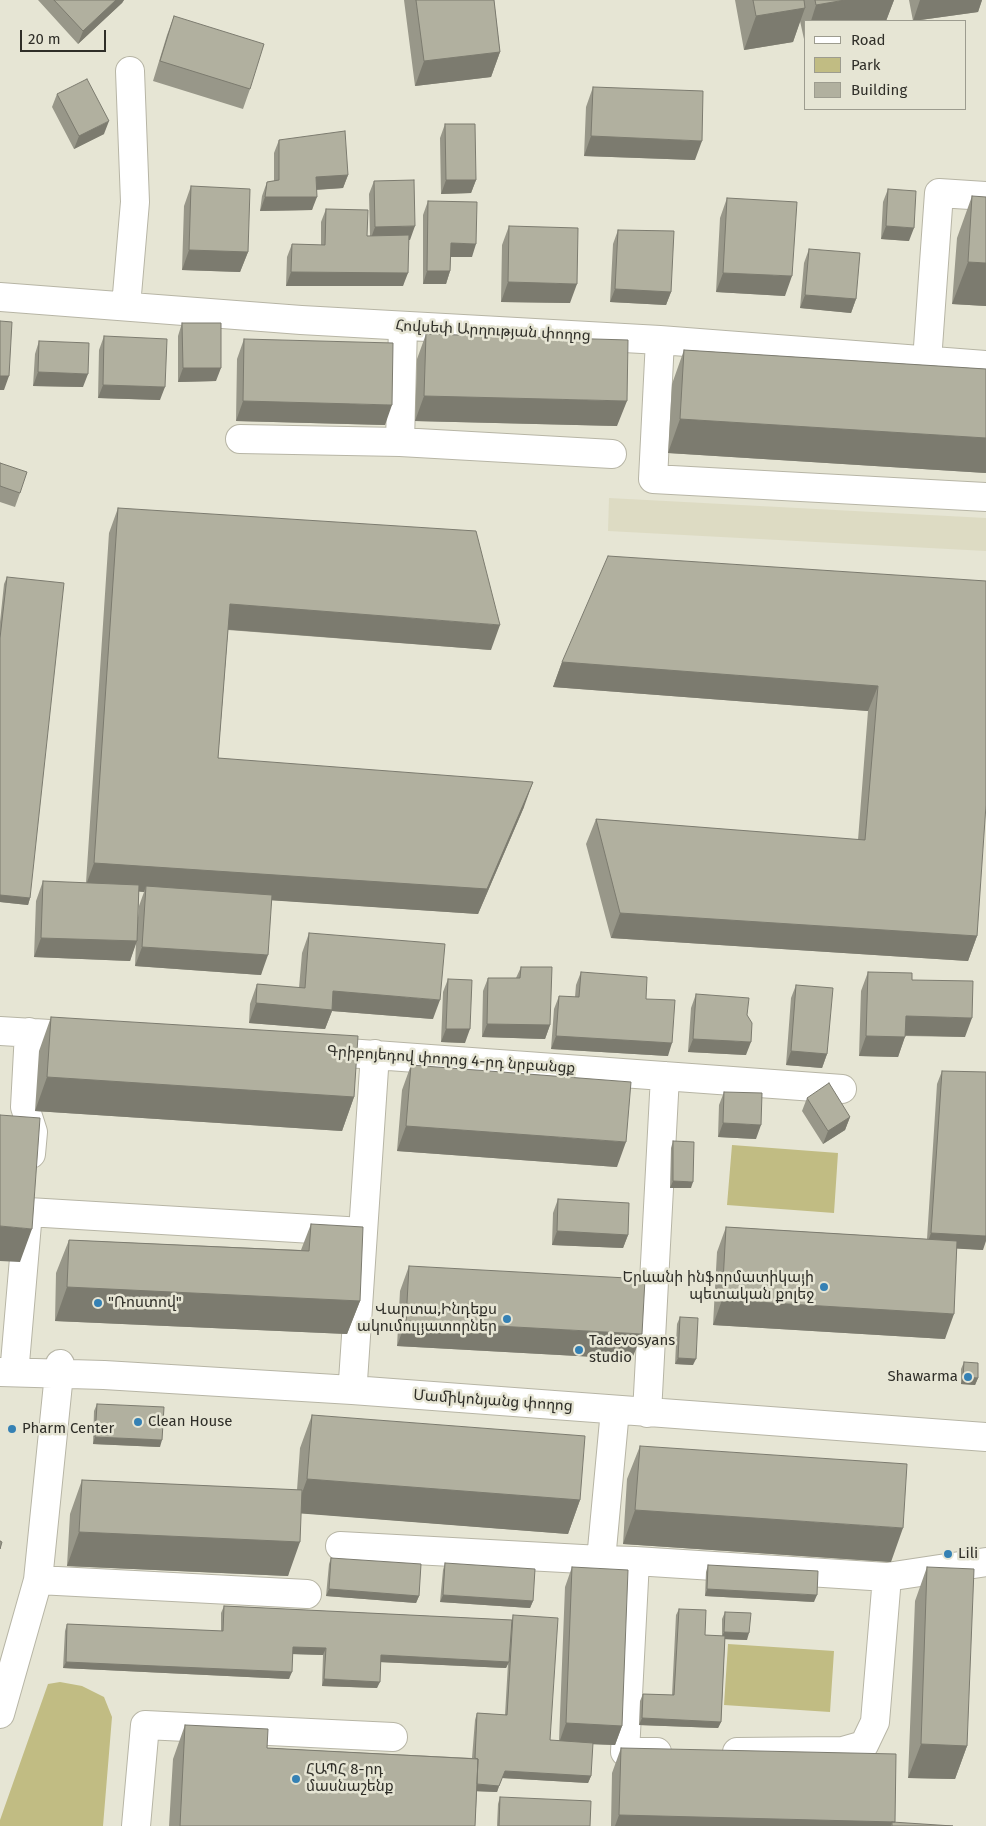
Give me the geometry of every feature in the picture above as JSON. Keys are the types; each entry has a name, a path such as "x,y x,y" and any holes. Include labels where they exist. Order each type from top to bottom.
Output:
{"street":[{"path":"126,306 136,202 130,71"},
{"path":"926,361 939,193 986,196"},
{"name":"Հովսեփ Արղության փողոց","path":"0,297 301,320 660,340 986,365"},
{"path":"400,442 403,326"},
{"path":"660,340 653,479 986,497"},
{"path":"240,438 400,442 612,454"},
{"path":"0,1031 108,1038"},
{"path":"5,1365 29,1195 33,1132 25,1107 29,1032"},
{"name":"Գրիբոյեդով փողոց 4-րդ նրբանցք","path":"296,1049 842,1089"},
{"path":"353,1381 375,1054"},
{"path":"648,1408 665,1076"},
{"path":"29,1195 363,1232"},
{"name":"Մամիկոնյանց փողոց","path":"5,1365 353,1381 986,1437"},
{"path":"0,1714 38,1580 60,1368"},
{"name":"Մամիկոնյանց փողոց","path":"60,1368 615,1410 648,1408 986,1426"},
{"path":"601,1560 615,1410"},
{"path":"340,1546 887,1577 986,1562"},
{"path":"635,1562 625,1752 684,1752"},
{"path":"714,1752 843,1751 864,1745 875,1722 887,1577"},
{"path":"38,1580 307,1594"},
{"path":"136,1826 145,1725 392,1737"}],"shaded area":[{"path":"609,498 986,518 986,551 608,531"}],"green space":[{"path":"732,1145 838,1153 834,1213 727,1205"},
{"path":"728,1644 834,1651 830,1712 724,1705"},
{"path":"60,1682 82,1686 104,1697 112,1717 103,1826 0,1826 0,1820 48,1684"}],"building":[{"path":"54,0 116,0 83,31"},
{"path":"416,0 494,0 500,52 424,61"},
{"path":"753,0 804,0 805,8 756,16"},
{"path":"815,0 845,0 816,5"},
{"path":"174,16 264,44 250,89 160,61"},
{"path":"87,79 109,121 79,136 57,94"},
{"path":"593,87 703,91 702,141 591,136"},
{"path":"445,124 475,124 476,180 446,180"},
{"path":"345,131 348,175 316,177 317,197 265,197 267,182 279,180 279,140"},
{"path":"414,180 415,226 375,227 374,181"},
{"path":"191,186 250,189 248,252 189,250"},
{"path":"888,189 916,191 914,228 886,226"},
{"path":"972,196 986,197 986,263 968,262"},
{"path":"727,198 797,202 792,276 723,273"},
{"path":"428,201 477,202 476,244 451,243 450,271 427,271"},
{"path":"326,209 368,210 367,236 409,235 408,273 291,272 292,244 325,245"},
{"path":"509,226 578,228 577,284 508,282"},
{"path":"618,230 674,231 671,292 615,289"},
{"path":"809,249 860,253 856,299 805,295"},
{"path":"0,321 12,322 9,376 0,376"},
{"path":"182,323 221,323 221,368 183,368"},
{"path":"426,334 628,340 627,401 424,396"},
{"path":"104,336 167,339 165,387 103,385"},
{"path":"244,339 393,343 392,405 243,401"},
{"path":"39,341 89,343 88,374 38,372"},
{"path":"684,350 986,369 986,438 680,419"},
{"path":"0,463 27,472 20,493 0,486"},
{"path":"118,508 476,531 500,625 230,604 218,758 533,782 487,889 94,863"},
{"path":"608,556 986,581 986,805 977,936 620,913 596,819 865,840 878,686 562,662"},
{"path":"7,577 64,583 30,898 0,895 0,638"},
{"path":"43,881 139,885 137,941 41,938"},
{"path":"146,886 272,895 268,955 142,947"},
{"path":"309,933 445,944 440,1000 333,991 332,1010 256,1003 257,984 305,988"},
{"path":"521,967 552,967 550,1025 487,1024 488,978 520,978"},
{"path":"581,972 647,977 646,999 675,1000 672,1043 556,1036 559,996 579,997"},
{"path":"868,972 912,973 912,980 973,981 972,1018 906,1016 905,1037 866,1036"},
{"path":"448,979 472,980 470,1029 446,1029"},
{"path":"796,985 833,988 827,1054 791,1051"},
{"path":"696,994 749,998 747,1015 752,1023 751,1042 693,1039"},
{"path":"51,1017 358,1036 354,1097 47,1077"},
{"path":"411,1065 631,1082 626,1142 406,1126"},
{"path":"942,1071 986,1072 986,1236 931,1233"},
{"path":"829,1083 850,1117 828,1131 807,1098"},
{"path":"724,1092 762,1093 761,1125 723,1123"},
{"path":"0,1115 40,1118 32,1229 0,1226"},
{"path":"673,1141 694,1142 693,1182 673,1181"},
{"path":"558,1199 629,1203 628,1235 557,1231"},
{"path":"311,1224 363,1227 360,1301 67,1287 69,1240 309,1251"},
{"path":"726,1227 957,1241 954,1314 722,1300"},
{"path":"409,1266 645,1279 642,1334 406,1321"},
{"path":"680,1317 698,1318 696,1359 678,1358"},
{"path":"964,1362 978,1363 978,1378 963,1377"},
{"path":"97,1404 164,1407 162,1440 95,1437"},
{"path":"312,1415 585,1436 580,1500 307,1479"},
{"path":"640,1446 907,1464 903,1528 635,1510"},
{"path":"82,1480 302,1490 300,1542 79,1532"},
{"path":"331,1558 421,1564 419,1596 329,1589"},
{"path":"445,1563 535,1569 533,1601 443,1595"},
{"path":"708,1565 818,1571 817,1595 707,1589"},
{"path":"572,1567 628,1570 622,1726 566,1723"},
{"path":"927,1567 974,1569 967,1746 921,1744"},
{"path":"224,1606 512,1620 509,1662 381,1655 380,1682 324,1679 326,1648 293,1647 292,1672 66,1662 67,1624 223,1631"},
{"path":"679,1609 706,1610 705,1635 725,1636 721,1722 642,1718 643,1694 674,1695"},
{"path":"725,1612 751,1613 749,1633 724,1632"},
{"path":"513,1615 558,1618 550,1740 593,1743 591,1776 505,1771 499,1786 477,1784 478,1759 475,1758 477,1713 507,1715"},
{"name":"ՀԱՊՀ 8-րդ մասնաշենք","path":"185,1725 268,1729 267,1748 478,1759 475,1826 180,1826"},
{"path":"621,1748 896,1754 895,1822 619,1815"},
{"path":"500,1797 591,1801 590,1826 499,1826"},
{"path":"892,1822 953,1826 892,1826"}],"place":[{"name":"Երևանի ինֆորմատիկայի պետական քոլեջ","path":"824,1287"},
{"name":"\"Ռոստով\"","path":"98,1303"},
{"name":"Վարտա,Ինդեքս ակումուլյատորներ","path":"507,1319"},
{"name":"Tadevosyans studio","path":"579,1350"},
{"name":"Shawarma","path":"968,1377"},
{"name":"Clean House","path":"138,1422"},
{"name":"Pharm Center","path":"12,1429"},
{"name":"Lili","path":"948,1554"},
{"name":"ՀԱՊՀ 8-րդ մասնաշենք","path":"296,1779"}]}
